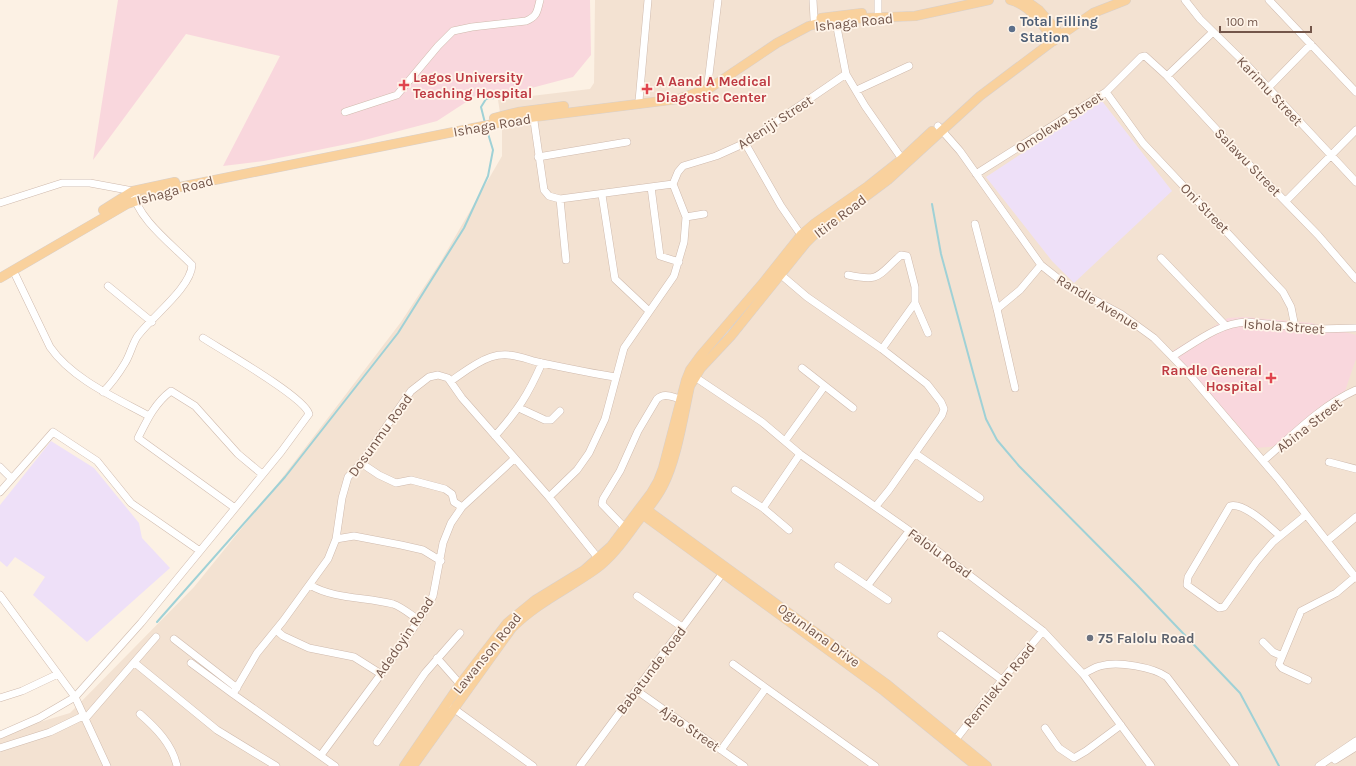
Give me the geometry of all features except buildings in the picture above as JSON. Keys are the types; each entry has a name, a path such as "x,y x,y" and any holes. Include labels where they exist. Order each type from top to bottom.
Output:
{"main road":[{"name":"Ishaga Road","path":"533,114 678,99 697,94 720,82 786,37 808,26 835,19 878,12 913,13 964,0"},
{"name":"Ishaga Road","path":"0,275 133,196 473,126 504,118 640,101 696,91 774,38 814,19 915,16 950,4 988,0"},
{"path":"1010,0 1026,8 1056,36"},
{"path":"1025,0 1039,10 1056,36"},
{"name":"Itire Road","path":"642,510 660,477 680,399 701,355 762,284 801,235 815,223 868,186 1056,36 1106,0"},
{"name":"Itire Road","path":"1056,36 1093,13 1126,0"},
{"name":"Itire Road","path":"642,510 662,487 670,469 692,375 813,236 888,180 940,128"},
{"name":"Ishaga Road","path":"0,278 133,196"},
{"name":"Lawanson Road","path":"413,766 454,708 513,616 535,600 584,570 611,546 642,510"},
{"name":"Lawanson Road","path":"404,766 460,684 489,652 522,618 551,596 596,570 606,561 642,510"},
{"name":"Ogunlana Drive","path":"642,510 725,571 888,685 954,742 987,766"},
{"name":"Ogunlana Drive","path":"954,742 976,766"}],"street":[{"path":"345,112 397,95 453,32 472,27 534,18 537,14 540,0"},
{"path":"640,101 648,0"},
{"path":"708,83 718,0"},
{"path":"812,0 814,19"},
{"path":"878,0 878,12"},
{"name":"Karimu Street","path":"1185,0 1200,19 1268,88 1330,156 1356,182"},
{"path":"1269,0 1356,92"},
{"path":"835,19 846,74 857,90 865,106 902,159"},
{"path":"1167,76 1213,32"},
{"path":"1268,88 1311,44"},
{"name":"Salawu Street","path":"1136,62 1141,57 1146,57 1167,76 1286,202 1356,279"},
{"name":"Omolewa Street","path":"976,174 1106,92 1136,62"},
{"path":"857,90 909,66"},
{"name":"Adeniji Street","path":"673,184 678,172 683,166 716,156 745,143 846,74"},
{"name":"Oni Street","path":"1106,92 1143,143 1283,292 1291,307 1295,327"},
{"path":"533,114 538,157 544,190 549,196 560,199 602,195 673,184 686,217 684,242 679,262 668,287 657,302 648,310 624,348 605,418 589,453 577,470 549,497"},
{"name":"Randle Avenue","path":"940,128 976,174 1041,266 1065,284 1138,324 1173,356 1263,461 1356,577"},
{"path":"1286,202 1356,130"},
{"path":"538,157 627,142"},
{"path":"745,143 780,206 801,235"},
{"path":"0,203 62,183 90,183 133,196 160,233 192,265 192,271 180,289 137,338 126,362 112,384 103,392"},
{"path":"651,187 660,256 679,262"},
{"path":"602,195 615,279 648,310"},
{"path":"560,199 566,260"},
{"path":"686,217 704,214"},
{"path":"975,224 997,309 1015,388"},
{"path":"848,275 869,279 878,276 901,255 907,256 915,287 915,303 928,333"},
{"path":"1161,258 1225,325"},
{"path":"997,309 1020,290 1041,266"},
{"path":"13,270 50,347 57,357 103,392 149,416"},
{"path":"780,274 807,297 882,349 927,384 943,405 942,415 916,454 876,506"},
{"path":"108,286 152,322"},
{"path":"882,349 915,303"},
{"name":"Ishola Street","path":"1173,356 1225,325 1247,322 1319,329 1356,328"},
{"path":"0,735 39,718 75,697 141,623 235,508 307,416 308,410 256,371 203,338"},
{"path":"598,558 549,497 514,459 462,398 451,381 476,363 504,354 525,357 542,363 615,377"},
{"path":"495,436 519,408 542,363"},
{"path":"802,368 824,387 853,408"},
{"name":"Dosunmu Road","path":"237,688 256,653 276,630 328,559 336,539 345,484 348,477 361,463 411,391 429,377 434,375 443,376 451,381"},
{"name":"Falolu Road","path":"692,375 762,422 800,454 876,506 975,579 1043,632 1083,674 1151,766"},
{"path":"785,441 824,387"},
{"name":"Abina Street","path":"1263,461 1317,414 1332,403 1356,390"},
{"path":"235,508 138,438 149,416 160,400 171,391 196,406 204,418 238,454 262,474"},
{"path":"625,528 605,509 602,504 603,499 620,471 638,431 657,399 660,396 666,395 680,399"},
{"path":"519,408 545,420 552,420 560,411"},
{"path":"0,492 53,432 97,461 130,503 200,551"},
{"path":"763,508 800,454"},
{"path":"916,454 980,498"},
{"name":"Adedoyin Road","path":"320,755 381,674 419,620 433,596 441,561 443,543 451,523 462,507 514,459"},
{"path":"1329,462 1356,469"},
{"path":"361,463 379,475 396,483 411,480 445,489 452,494 454,502 462,507"},
{"path":"0,467 11,478"},
{"path":"735,490 763,508 789,530"},
{"path":"1280,536 1251,512 1235,505 1230,506 1188,577 1187,585 1219,608 1224,607 1256,562 1280,536 1306,515"},
{"path":"1327,541 1356,517"},
{"path":"868,585 909,531"},
{"path":"336,539 354,536 401,544 423,550 441,561"},
{"path":"838,566 888,600"},
{"name":"Babatunde Road","path":"580,766 725,571"},
{"path":"1308,680 1280,666 1282,656 1301,611 1336,593 1356,577"},
{"path":"310,585 322,593 337,593 345,597 363,598 394,604 419,620"},
{"path":"0,595 75,697 107,766"},
{"path":"637,596 682,627"},
{"path":"276,630 283,636 309,648 354,657 381,674"},
{"name":"Remilekun Road","path":"954,742 1002,680 1043,632"},
{"path":"377,742 425,672 460,633"},
{"path":"940,635 1002,680"},
{"path":"0,748 50,732 84,717 135,663 156,638"},
{"path":"174,639 335,766"},
{"path":"1263,642 1273,652 1282,656"},
{"path":"437,658 460,684"},
{"path":"135,663 217,730 276,766"},
{"path":"191,663 237,688"},
{"path":"733,664 875,766"},
{"path":"1083,674 1100,666 1114,664 1148,668 1160,672 1180,694 1235,766"},
{"path":"0,698 22,691 58,674"},
{"path":"721,750 766,688"},
{"name":"Ajao Street","path":"636,690 744,766"},
{"path":"454,708 533,766"},
{"path":"140,714 158,730 171,751 177,766"},
{"path":"1045,728 1059,748 1074,758 1086,751 1121,724"},
{"path":"1323,765 1356,740"},
{"path":"1323,765 1356,747"}],"shaded area":[{"name":"Lagos University Teaching Hospital","path":"118,0 590,0 591,55 573,77 498,97 486,99 480,93 437,121 357,142 264,161 223,166 280,56 186,34 93,160"},
{"path":"595,0 1356,0 1356,766 0,766 0,734 70,713 194,587 279,482 401,322 441,261 502,156 502,125 498,100 590,89 594,83"},
{"path":"1102,101 1172,191 1074,283 1052,261 986,177"},
{"name":"Randle General Hospital","path":"1246,317 1311,323 1356,335 1356,359 1343,397 1281,446 1255,448 1239,426 1169,353 1228,318"},
{"path":"51,441 94,468 139,523 142,538 170,568 87,642 33,595 45,577 15,557 7,567 0,561 0,505"}],"waterway":[{"path":"485,123 481,107 486,99 512,96"},
{"path":"157,622 285,477 398,333 464,228 488,176 493,150 486,127"},
{"path":"932,204 941,254 974,376 986,419 997,440 1019,466 1137,585 1240,693 1279,766"}],"place":[{"name":"Total Filling Station","path":"1012,29"},
{"name":"Lagos University Teaching Hospital","path":"404,85"},
{"name":"A Aand A Medical Diagostic Center","path":"647,89"},
{"name":"Randle General Hospital","path":"1271,378"},
{"name":"75 Falolu Road","path":"1090,638"}]}
